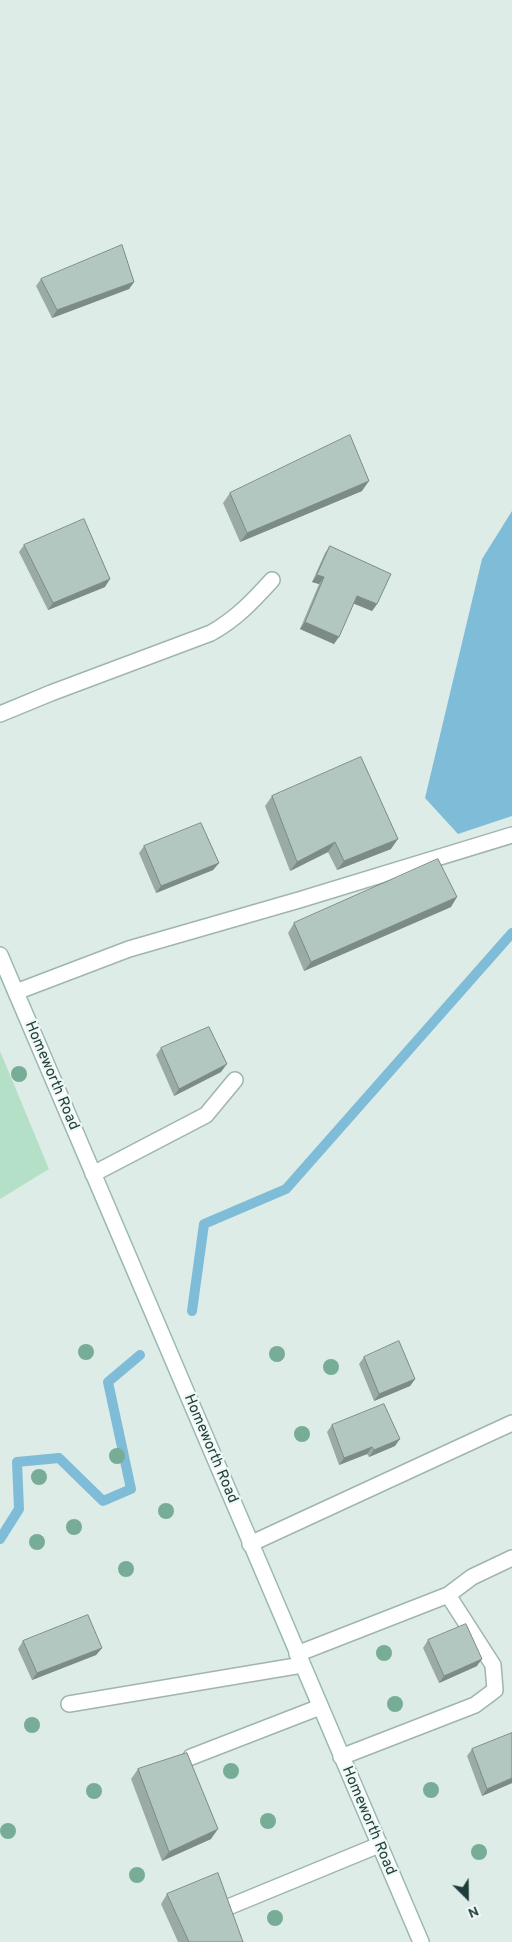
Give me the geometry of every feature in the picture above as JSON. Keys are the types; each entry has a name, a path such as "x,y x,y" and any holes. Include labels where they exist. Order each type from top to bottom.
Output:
{"street":[{"path":"0,714 211,633 228,624 247,608 272,580"},
{"path":"16,992 130,949 512,835"},
{"name":"Homeworth Road","path":"0,954 420,1942"},
{"path":"93,1174 206,1115 235,1080"},
{"path":"250,1544 512,1423"},
{"path":"69,1704 299,1660 448,1595 472,1577 512,1558"},
{"path":"341,1757 476,1705 495,1690 493,1665 448,1595"},
{"path":"191,1757 320,1708"},
{"path":"221,1910 379,1846"}],"green space":[{"path":"0,1051 49,1169 0,1199"}],"water":[{"path":"512,511 512,816 458,834 425,798 482,559"}],"building":[{"path":"122,245 134,282 57,310 41,279"},
{"path":"350,435 369,481 247,533 230,493"},
{"path":"84,519 110,579 53,603 24,545"},
{"path":"330,546 391,574 377,604 357,596 339,637 305,622 324,577 317,575"},
{"path":"361,757 398,839 344,861 335,842 297,862 272,796"},
{"path":"201,823 219,863 161,886 144,846"},
{"path":"438,859 457,897 311,962 294,923"},
{"path":"209,1027 227,1064 179,1089 161,1048"},
{"path":"399,1341 415,1379 379,1394 364,1357"},
{"path":"384,1404 400,1439 374,1450 372,1447 344,1458 332,1425"},
{"path":"88,1615 102,1648 37,1673 23,1641"},
{"path":"466,1624 482,1659 444,1676 428,1640"},
{"path":"512,1733 512,1778 487,1789 472,1749"},
{"path":"187,1753 218,1829 169,1852 138,1769"},
{"path":"218,1873 243,1942 189,1942 167,1894"}],"waterway":[{"path":"192,1311 204,1224 286,1189 512,933"},
{"path":"0,1539 19,1509 17,1462 59,1458 103,1501 131,1489 108,1382 140,1355"}]}
